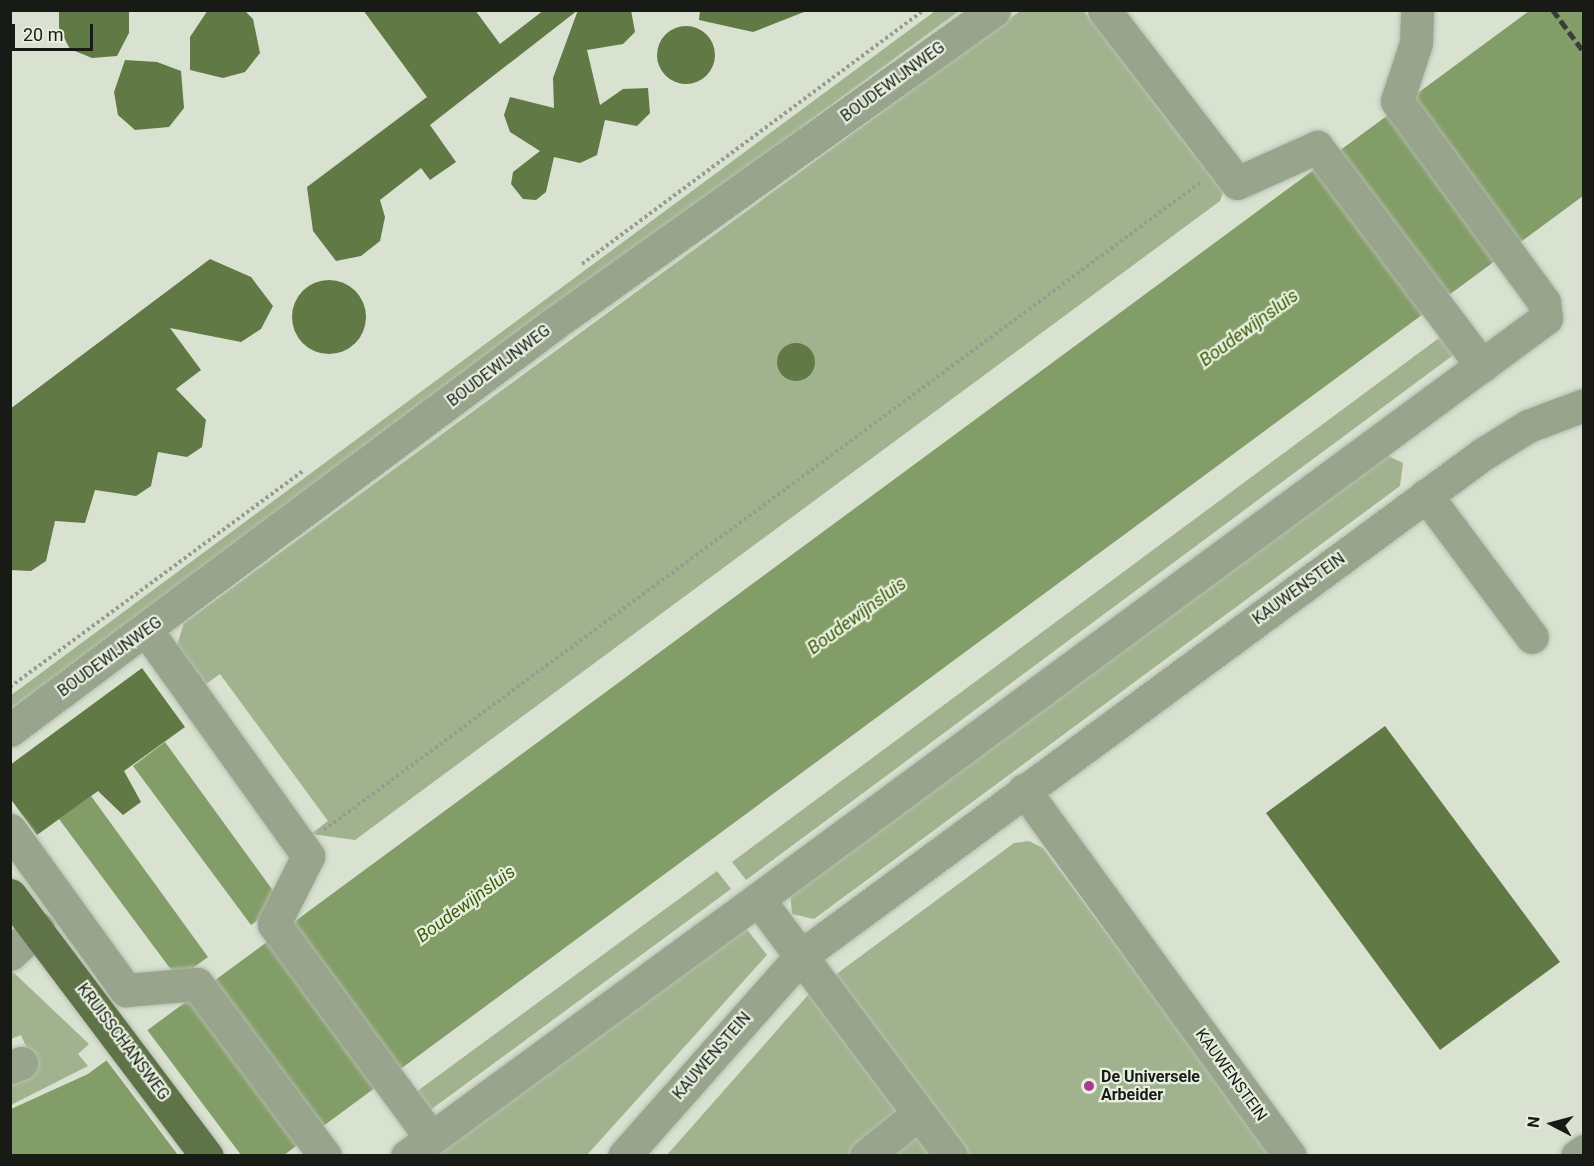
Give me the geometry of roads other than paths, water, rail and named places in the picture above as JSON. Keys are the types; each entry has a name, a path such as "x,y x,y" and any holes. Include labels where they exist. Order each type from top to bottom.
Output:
{"main road":[{"name":"KRUISSCHANSWEG","path":"22,918 115,1032 207,1155"}],"street":[{"name":"BOUDEWIJNWEG","path":"10,730 147,631 555,323 994,10"},
{"path":"1104,10 1236,183 1317,147 1482,366"},
{"path":"147,631 308,855 274,924 389,1085 419,1147 1546,318 1544,302 1514,257 1397,101 1416,43 1417,10"},
{"name":"KAUWENSTEIN","path":"624,1155 801,956 1508,436 1584,405"},
{"path":"1426,495 1532,638"},
{"name":"KAUWENSTEIN","path":"1024,790 1290,1155"},
{"path":"10,830 126,990 197,984 321,1150"},
{"path":"758,899 951,1155"},
{"name":"KRUISSCHANSWEG","path":"10,954 22,918"},
{"path":"866,1155 919,1113"},
{"path":"1577,1155 1584,1151"}],"water":[{"name":"Boudewijnsluis","path":"1529,11 1583,11 1583,196 284,1155 11,1156 11,1109 88,1074"},
{"path":"165,742 282,903 251,925 133,766"},
{"path":"91,796 208,957 178,979 59,819"}],"railway":[{"path":"1553,10 1584,52"}],"place":[{"name":"De Universele Arbeider","path":"1089,1086"}]}
